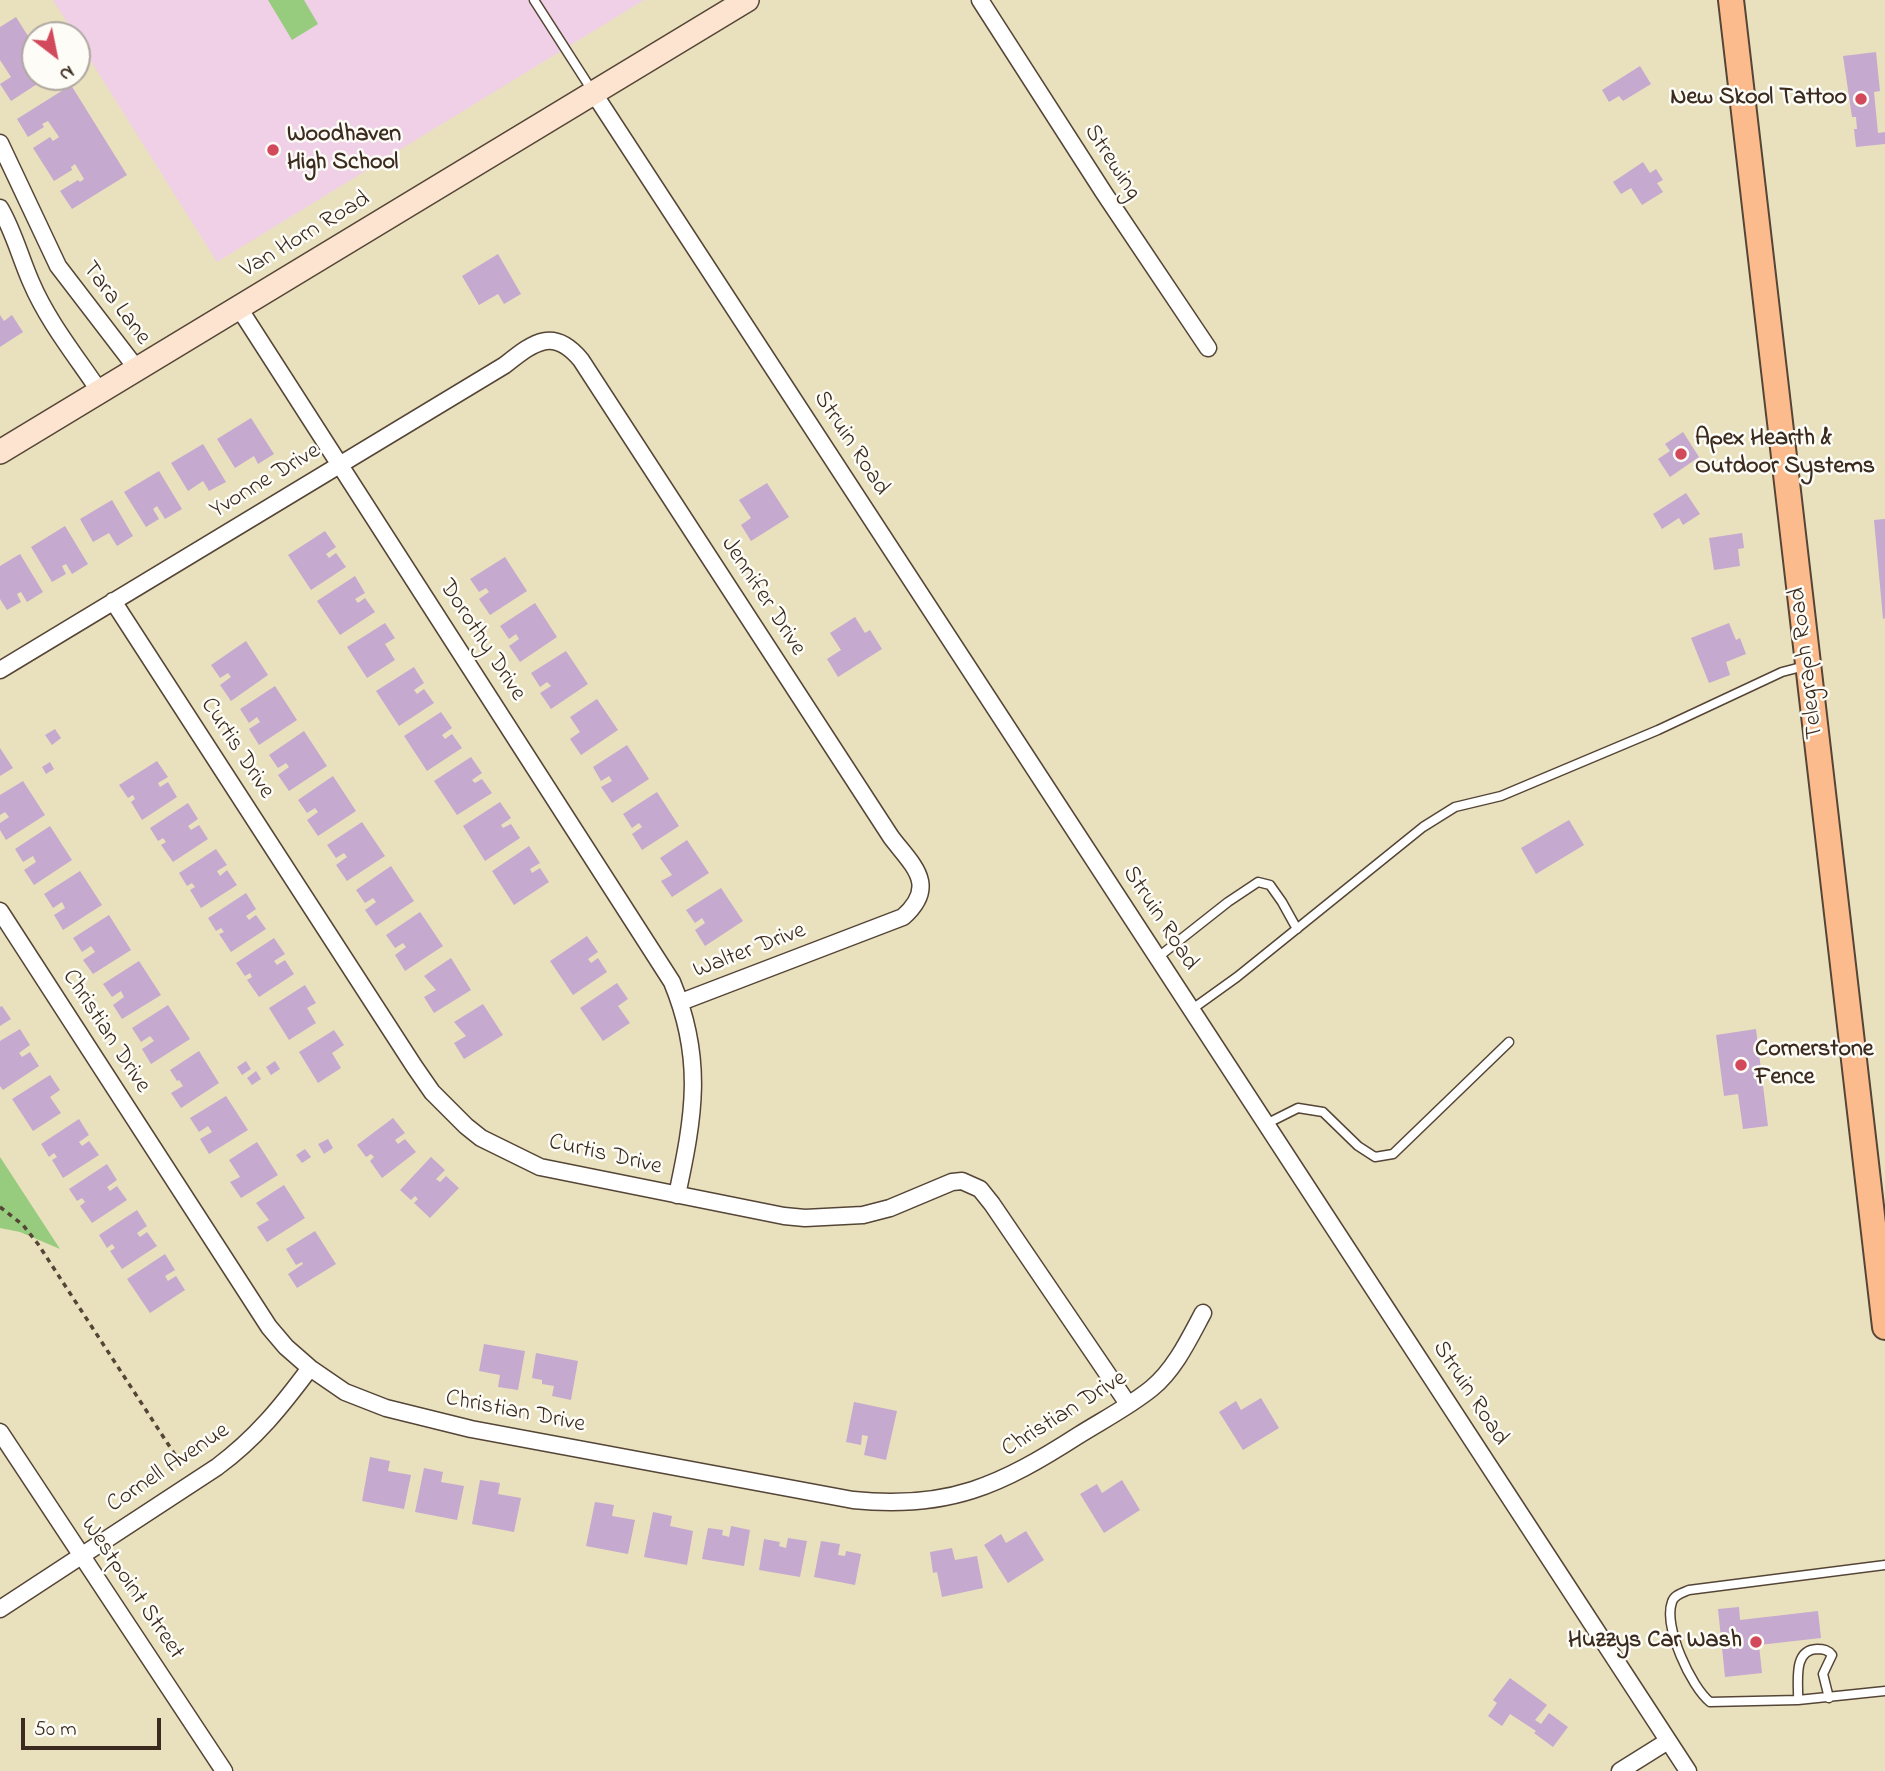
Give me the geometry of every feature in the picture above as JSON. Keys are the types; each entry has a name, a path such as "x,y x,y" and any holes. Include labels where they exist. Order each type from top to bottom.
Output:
{"main road":[{"name":"Van Horn Road","path":"0,452 747,0"},
{"name":"Telegraph Road","path":"1731,0 1885,1327"}],"street":[{"name":"Strewing","path":"979,0 1208,348"},
{"name":"Struin Road","path":"593,92 1685,1770"},
{"name":"Tara Lane","path":"0,144 5,161 58,266 137,369"},
{"path":"0,208 10,225 31,283 49,317 100,392"},
{"name":"Tara Lane","path":"31,283 58,266"},
{"name":"Dorothy Drive","path":"239,308 662,963 681,1002"},
{"name":"Yvonne Drive","path":"0,670 505,365 531,344 557,341"},
{"name":"Jennifer Drive","path":"557,341 571,348 581,359 891,837 916,868 921,885"},
{"name":"Curtis Drive","path":"113,601 414,1066 443,1105 481,1138 540,1167 784,1216 827,1219 863,1215 890,1208 952,1182 972,1184 980,1189 992,1204 1128,1404"},
{"name":"Walter Drive","path":"677,1195 690,1136 694,1082 691,1042 681,1002 903,917 914,908 921,885"},
{"name":"Christian Drive","path":"0,911 253,1303 286,1347 310,1368 345,1392 368,1403 443,1423 853,1500 912,1503 940,1499 999,1482 1030,1466 1128,1404 1153,1387 1184,1349 1203,1313"},
{"name":"Cornell Avenue","path":"0,1609 242,1449 278,1412 310,1368"},
{"name":"Westpoint Street","path":"0,1432 224,1771"},
{"path":"1620,1771 1668,1741"}],"lane":[{"path":"534,0 593,92"},
{"path":"1191,1010 1237,977 1423,827 1455,807 1501,796 1658,730 1782,672 1808,666"},
{"path":"1157,958 1258,882 1270,885 1297,929"},
{"path":"1266,1124 1298,1108 1322,1112 1358,1146 1375,1157 1393,1154 1509,1042"},
{"path":"1885,1565 1689,1590 1672,1601 1671,1618 1685,1669 1705,1698 1716,1702 1829,1698 1885,1691"},
{"path":"1798,1700 1799,1661 1806,1652 1818,1649 1829,1651 1832,1655 1823,1674 1829,1698"}],"path":[{"path":"0,1207 23,1224 38,1244 181,1464"}],"shaded area":[{"name":"Woodhaven High School","path":"53,0 644,0 217,262 91,61 91,21 66,21"}],"green space":[{"path":"268,0 304,0 318,24 292,40"},
{"path":"0,1157 60,1249 20,1232 0,1228"}],"building":[{"path":"16,17 21,25 21,91 26,91 11,101 0,84 11,77 0,60 0,27"},
{"path":"1876,52 1880,91 1874,92 1878,133 1885,132 1885,144 1856,147 1856,117 1852,117 1843,56"},
{"path":"1640,66 1651,84 1623,101 1619,96 1609,102 1602,90"},
{"path":"61,91 75,91 127,175 72,209 60,191 84,179 75,164 71,167 72,170 54,181 33,148 50,137 53,141 59,137 48,121 42,124 44,127 28,137 17,119"},
{"path":"1643,162 1650,173 1656,169 1663,180 1657,183 1663,192 1642,205 1631,188 1621,194 1613,182"},
{"path":"498,254 521,294 504,304 498,294 479,305 462,276"},
{"path":"0,315 4,321 12,315 23,332 0,347"},
{"path":"251,418 274,454 258,464 254,456 235,468 217,439"},
{"name":"Apex Hearth & Outdoor Systems","path":"1683,432 1699,457 1670,477 1658,459 1670,451 1665,444"},
{"path":"203,444 226,482 209,491 203,481 188,491 171,463"},
{"path":"159,471 182,509 165,519 157,506 153,509 159,519 146,527 124,492"},
{"path":"767,483 789,517 751,541 741,525 751,518 739,500"},
{"path":"1686,493 1700,514 1683,525 1679,518 1662,529 1653,514"},
{"path":"112,500 133,536 117,546 109,533 93,542 80,519"},
{"path":"1885,519 1885,618 1883,619 1874,520"},
{"path":"65,526 88,564 72,574 66,564 62,566 66,574 52,582 31,547"},
{"path":"325,531 336,547 326,554 329,558 336,553 346,567 311,590 288,555"},
{"path":"1742,533 1744,548 1738,549 1740,566 1714,570 1709,538"},
{"path":"20,554 43,592 27,602 21,592 17,594 21,602 7,610 0,599 0,566"},
{"path":"505,557 527,591 490,615 479,599 489,592 486,588 479,592 470,579"},
{"path":"355,576 365,593 355,599 358,603 365,598 375,612 340,635 317,601"},
{"path":"535,603 557,637 520,662 509,646 519,639 516,634 509,639 500,626"},
{"path":"855,617 865,633 870,630 882,649 838,677 827,659 841,650 830,633"},
{"path":"385,623 395,638 385,644 395,660 367,678 347,647"},
{"path":"1729,623 1736,640 1740,638 1746,654 1726,662 1730,675 1709,683 1691,638"},
{"path":"246,641 268,675 231,701 220,685 231,677 228,673 220,678 211,665"},
{"path":"566,651 588,684 551,709 540,693 551,686 547,682 540,687 531,673"},
{"path":"414,667 424,683 414,690 417,694 424,689 434,703 399,726 376,691"},
{"path":"275,686 297,720 259,745 249,729 260,722 257,717 249,723 240,709"},
{"path":"597,699 618,730 581,755 570,739 580,732 570,717"},
{"path":"441,712 452,728 442,735 445,739 452,734 462,748 427,771 404,736"},
{"path":"55,729 61,738 52,745 45,735"},
{"path":"304,731 327,766 289,791 278,775 289,767 286,763 278,768 269,755"},
{"path":"627,745 649,779 612,803 601,787 612,781 609,776 601,781 593,767"},
{"path":"0,748 13,768 0,776"},
{"path":"471,757 482,773 472,780 475,783 482,779 492,793 457,815 434,781"},
{"path":"157,761 168,777 158,783 160,787 168,782 177,797 142,820 131,802 135,799 133,795 128,798 119,785"},
{"path":"50,762 54,769 46,774 42,767"},
{"path":"333,776 356,811 318,836 307,820 318,812 315,808 307,813 298,800"},
{"path":"23,781 45,815 6,840 0,830 0,823 9,817 5,812 0,815 0,795"},
{"path":"657,792 679,826 642,850 632,834 642,827 639,823 632,828 623,814"},
{"path":"500,802 511,818 501,825 503,828 511,824 520,838 485,861 463,826"},
{"path":"188,803 198,819 188,826 191,830 199,825 208,839 173,862 161,845 166,842 163,838 158,841 150,828"},
{"path":"1569,820 1584,845 1536,874 1521,848"},
{"path":"362,822 385,856 347,881 336,865 347,857 344,853 336,858 327,845"},
{"path":"50,826 72,860 34,885 24,870 36,862 33,856 23,862 15,849"},
{"path":"687,840 709,873 672,897 661,881 672,875 660,858"},
{"path":"529,846 540,863 530,869 532,873 540,868 549,882 514,905 492,871"},
{"path":"216,849 227,865 217,871 220,876 227,870 237,885 201,908 190,890 195,887 192,883 187,886 179,873"},
{"path":"391,866 414,901 376,926 365,910 376,902 373,898 365,903 356,890"},
{"path":"80,871 102,905 63,930 54,915 65,908 62,902 53,908 44,894"},
{"path":"721,888 743,921 705,946 695,930 705,923 702,918 695,923 686,910"},
{"path":"246,893 256,909 246,916 249,920 256,915 266,929 231,952 219,934 224,932 221,928 216,931 208,918"},
{"path":"420,912 443,946 405,971 395,955 406,947 403,943 395,948 386,935"},
{"path":"109,915 131,950 93,974 83,960 95,952 91,946 82,952 73,938"},
{"path":"587,936 598,952 588,959 591,963 598,958 607,972 573,995 550,961"},
{"path":"274,938 285,954 274,961 277,965 285,960 294,974 259,997 247,980 252,977 250,973 245,976 236,963"},
{"path":"451,958 471,990 434,1013 424,997 436,990 424,976"},
{"path":"139,961 161,995 122,1019 113,1005 124,997 121,991 112,997 103,984"},
{"path":"617,983 628,999 618,1006 630,1023 603,1041 580,1008"},
{"path":"305,985 316,1003 307,1008 316,1023 289,1040 269,1008"},
{"path":"483,1004 503,1035 464,1059 454,1043 466,1036 454,1022"},
{"path":"168,1005 190,1039 151,1064 142,1049 154,1041 150,1036 141,1042 132,1028"},
{"path":"2,1006 11,1019 0,1026 0,1007"},
{"path":"20,1029 30,1045 19,1053 22,1057 30,1052 39,1066 3,1090 0,1086 0,1041"},
{"name":"Cornerstone Fence","path":"1756,1029 1768,1126 1743,1129 1738,1094 1724,1096 1716,1035"},
{"path":"334,1030 344,1045 332,1053 341,1068 318,1083 299,1052"},
{"path":"199,1051 219,1083 181,1108 171,1093 183,1086 170,1070"},
{"path":"246,1061 251,1069 242,1075 237,1067"},
{"path":"275,1061 280,1069 271,1075 266,1067"},
{"path":"256,1071 261,1079 252,1085 247,1078"},
{"path":"50,1075 60,1090 50,1097 61,1113 33,1131 12,1099"},
{"path":"226,1096 248,1130 209,1154 200,1139 212,1132 208,1126 199,1132 190,1118"},
{"path":"393,1118 405,1133 395,1140 398,1144 405,1139 416,1152 382,1178 370,1161 374,1157 371,1154 366,1157 357,1145"},
{"path":"79,1119 89,1135 79,1142 82,1146 89,1141 99,1155 63,1178 52,1160 57,1157 54,1153 49,1157 41,1144"},
{"path":"328,1139 333,1148 324,1154 318,1144"},
{"path":"257,1142 278,1175 241,1198 230,1182 240,1177 229,1160"},
{"path":"305,1149 311,1157 302,1163 296,1155"},
{"path":"431,1157 445,1170 436,1179 440,1182 446,1176 459,1188 430,1218 414,1203 418,1199 415,1196 411,1200 400,1190"},
{"path":"107,1164 117,1180 107,1187 110,1191 117,1186 127,1200 92,1223 80,1206 85,1202 82,1198 77,1201 69,1189"},
{"path":"284,1185 305,1218 267,1242 257,1227 269,1220 256,1203"},
{"path":"137,1210 147,1226 137,1233 140,1237 147,1232 157,1246 122,1269 110,1251 115,1248 112,1244 107,1248 99,1235"},
{"path":"315,1231 336,1264 297,1288 288,1274 303,1264 302,1262 296,1265 286,1249"},
{"path":"165,1254 175,1270 165,1276 168,1281 176,1276 185,1290 150,1313 127,1279"},
{"path":"484,1344 525,1351 518,1390 498,1387 500,1375 479,1371"},
{"path":"536,1353 578,1361 571,1400 552,1396 554,1386 542,1384 542,1380 532,1378"},
{"path":"1261,1398 1279,1428 1243,1450 1219,1412 1236,1401 1241,1410"},
{"path":"854,1402 897,1411 886,1460 864,1455 868,1436 862,1435 861,1445 846,1442"},
{"path":"370,1457 390,1461 388,1471 411,1475 404,1509 362,1501"},
{"path":"424,1468 443,1472 441,1482 464,1486 457,1520 415,1512"},
{"path":"480,1480 500,1483 498,1494 521,1498 514,1532 472,1524"},
{"path":"1122,1480 1140,1510 1104,1533 1080,1494 1097,1484 1102,1493"},
{"path":"595,1502 614,1505 612,1516 635,1520 628,1554 586,1546"},
{"path":"653,1512 672,1516 670,1526 693,1531 687,1565 644,1557"},
{"path":"731,1526 750,1530 744,1566 702,1559 708,1528 723,1530 722,1535 729,1537"},
{"path":"1026,1531 1044,1560 1008,1583 984,1545 1001,1534 1006,1543"},
{"path":"788,1538 807,1541 800,1577 759,1570 764,1539 780,1542 779,1546 786,1548"},
{"path":"821,1541 840,1544 838,1555 845,1556 846,1551 861,1554 855,1585 814,1577"},
{"path":"952,1548 955,1560 977,1556 983,1588 942,1597 937,1572 933,1573 930,1552"},
{"name":"Huzzys Car Wash","path":"1739,1607 1740,1620 1818,1611 1821,1638 1759,1645 1762,1673 1725,1677 1718,1609"},
{"path":"1510,1678 1547,1705 1535,1720 1541,1724 1549,1713 1568,1727 1553,1747 1534,1733 1536,1731 1510,1714 1502,1726 1488,1716 1497,1703 1493,1700"}],"place":[{"name":"New Skool Tattoo","path":"1861,99"},
{"name":"Woodhaven High School","path":"273,150"},
{"name":"Apex Hearth & Outdoor Systems","path":"1681,454"},
{"name":"Cornerstone Fence","path":"1741,1065"},
{"name":"Huzzys Car Wash","path":"1756,1642"}]}
